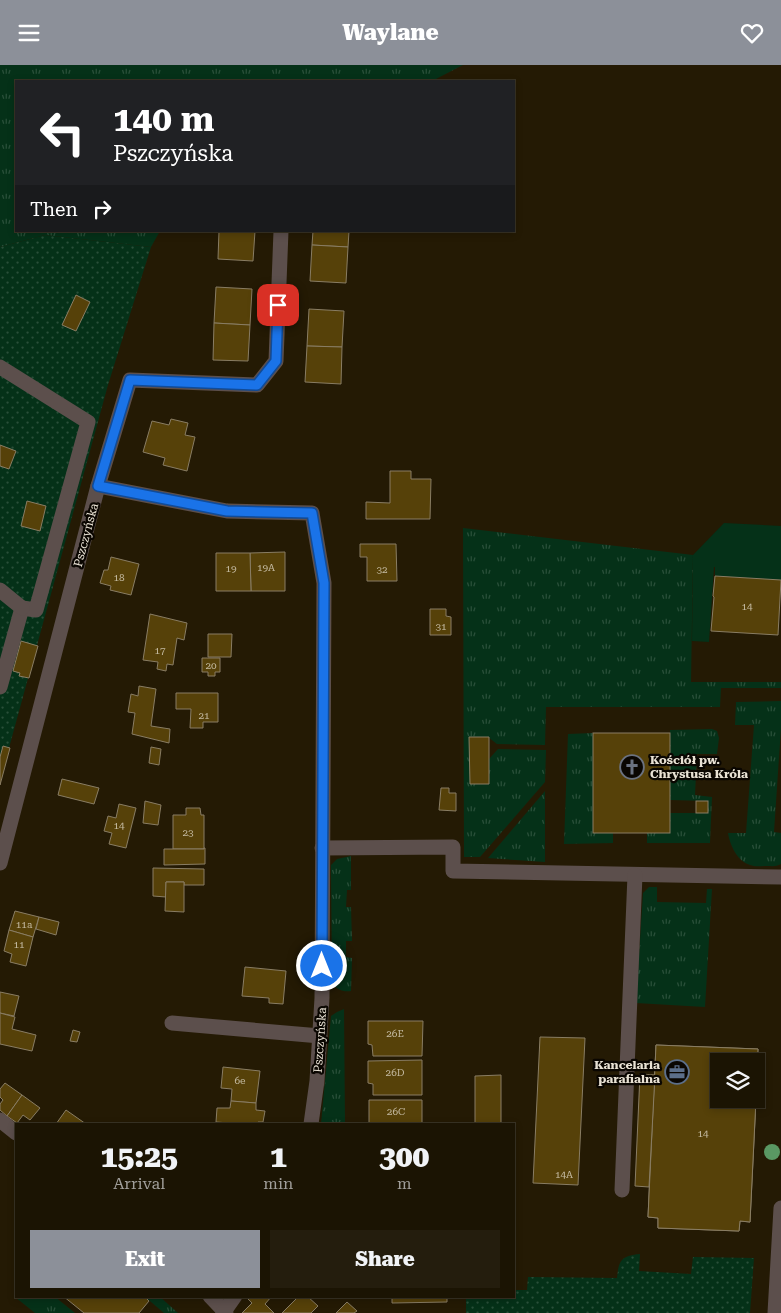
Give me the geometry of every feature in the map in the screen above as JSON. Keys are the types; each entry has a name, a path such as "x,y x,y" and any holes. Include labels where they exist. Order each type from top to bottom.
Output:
{"street":[{"path":"98,486 130,380 257,385 276,361 281,232"},
{"path":"0,367 88,422 36,610 22,608 0,590"},
{"name":"Pszczyńska","path":"0,863 98,486 227,511 312,513 324,583 322,989 317,1081 311,1123"},
{"path":"0,687 22,608"},
{"path":"322,848 453,847 453,871 781,877"},
{"path":"622,1190 635,875"},
{"path":"172,1023 320,1036"},
{"path":"0,1121 15,1132"},
{"path":"775,1313 781,1208"},
{"path":"212,1298 225,1313 235,1298"}],"green space":[{"path":"0,65 463,65 434,80 15,80 15,232 159,232 151,247 45,235 0,247"},
{"path":"45,235 151,247 108,385 0,781 0,247"},
{"path":"724,523 781,526 781,580 715,576 714,567 709,642 692,641 693,555"},
{"path":"463,528 693,555 691,682 781,682 781,688 721,688 720,707 546,707 545,745 497,744 488,737 470,737 470,784 489,784 489,759 498,749 546,750 545,782 480,857 464,857"},
{"path":"781,701 774,832 781,833 781,864 777,866 754,866 741,860 730,843 728,833 746,833 754,725 735,725 736,702"},
{"path":"712,729 717,731 719,738 717,754 697,754 695,795 712,797 710,843 647,843 647,833 670,813 708,813 708,801 670,800 670,730"},
{"path":"593,733 593,833 613,833 613,843 564,844 568,734"},
{"path":"545,791 545,862 487,858 488,858"},
{"path":"351,856 351,890 347,890 346,907 351,907 352,941 346,941 346,957 352,958 351,991 345,991 338,989 332,983 331,865 337,859"},
{"path":"649,887 657,887 657,902 706,903 707,889 712,889 705,1007 636,1003 643,893"},
{"path":"344,1009 345,1123 321,1123 331,1016"},
{"path":"640,1254 639,1271 691,1274 693,1257 754,1258 750,1313 466,1313 466,1298 515,1298 515,1290 527,1290 528,1277 617,1278 620,1263 628,1256"},
{"path":"16,1298 56,1298 75,1313 35,1313"},
{"path":"146,1298 161,1298 178,1313 164,1313"}],"building":[{"path":"219,232 255,232 253,261 218,259"},
{"path":"313,232 349,232 348,247 312,245"},
{"path":"312,245 348,247 346,283 310,281"},
{"path":"216,287 252,289 250,325 214,323"},
{"path":"76,295 90,302 76,331 62,325"},
{"path":"309,309 344,311 342,347 307,346"},
{"path":"214,323 250,325 248,361 213,360"},
{"path":"307,346 342,347 341,384 305,382"},
{"path":"171,419 188,423 185,435 195,437 187,471 163,465 165,458 143,452 152,421 169,425"},
{"path":"0,445 16,451 9,469 0,466"},
{"path":"390,471 411,471 411,479 431,479 430,519 366,519 366,502 390,503"},
{"path":"27,501 46,506 40,531 21,526"},
{"path":"360,544 396,544 397,581 367,581 367,557 360,557"},
{"path":"285,552 285,591 251,591 250,553"},
{"path":"216,553 250,553 251,591 216,591"},
{"path":"111,557 139,564 131,595 110,590 111,586 100,583 104,570 108,570"},
{"path":"715,576 781,580 778,635 711,631"},
{"path":"430,609 446,609 446,616 451,617 451,635 430,635"},
{"path":"150,614 187,623 184,640 177,638 173,665 167,664 166,671 157,669 158,662 143,660"},
{"path":"208,634 232,634 231,657 208,657"},
{"path":"21,641 38,646 29,678 19,676 20,673 13,671"},
{"path":"202,658 220,658 220,672 215,672 215,676 208,676 208,672 202,672"},
{"path":"139,686 156,689 151,726 170,729 169,743 132,734 135,713 128,712 131,694 138,696"},
{"path":"176,693 218,693 218,722 203,722 203,728 190,728 191,709 176,709"},
{"name":"Kościół pw. Chrystusa Króla","path":"593,733 670,733 670,833 593,833"},
{"path":"469,737 489,737 489,784 470,784"},
{"path":"3,746 10,748 0,785 0,757"},
{"path":"151,747 161,749 159,765 149,763"},
{"path":"62,779 99,788 94,804 58,795"},
{"path":"441,788 449,788 449,793 456,793 456,811 439,810"},
{"path":"145,801 161,805 158,825 143,823"},
{"path":"696,801 708,801 708,813 696,813"},
{"path":"119,804 136,808 126,848 109,844 112,833 104,831 108,816 116,818"},
{"path":"186,808 200,808 201,815 204,815 204,849 173,849 173,815 186,815"},
{"path":"204,848 205,864 164,865 164,849"},
{"path":"153,868 204,869 204,885 184,885 184,882 166,882 166,897 153,896"},
{"path":"166,882 184,882 184,912 165,911"},
{"path":"15,911 39,917 33,937 9,930"},
{"path":"39,917 59,922 56,935 36,929"},
{"path":"9,930 33,937 26,966 10,962 12,954 4,951"},
{"path":"245,967 286,971 283,1004 269,1003 269,998 242,996"},
{"path":"0,992 19,996 14,1016 0,1013"},
{"path":"0,1013 15,1017 12,1029 36,1035 32,1051 0,1044"},
{"path":"368,1021 423,1021 422,1056 373,1056 372,1045 368,1044"},
{"path":"73,1030 80,1032 77,1042 70,1041"},
{"path":"540,1037 585,1038 578,1185 533,1183"},
{"path":"656,1045 758,1049 758,1053 710,1053 710,1098 665,1096 662,1154 741,1157 743,1108 756,1108 750,1222 740,1221 739,1231 658,1228 658,1218 648,1217"},
{"path":"656,1045 758,1049 758,1053 710,1053 710,1108 756,1108 750,1222 740,1221 739,1231 658,1228 658,1218 648,1217"},
{"path":"422,1060 422,1095 373,1095 373,1084 368,1083 368,1061"},
{"path":"223,1067 260,1071 256,1103 231,1101 232,1089 221,1088"},
{"path":"640,1074 655,1075 649,1187 635,1186"},
{"path":"501,1075 501,1123 475,1123 475,1076"},
{"path":"5,1083 22,1095 7,1116 0,1110 0,1104 3,1100 0,1097 0,1089"},
{"path":"22,1095 40,1108 30,1120 23,1115 17,1123 7,1116"},
{"path":"369,1100 422,1100 422,1123 369,1123"},
{"path":"231,1101 256,1103 256,1110 265,1111 263,1122 216,1122 217,1108 230,1108"},
{"path":"66,1110 85,1123 57,1123"},
{"path":"65,1298 146,1298 149,1301 139,1313 84,1313"},
{"path":"270,1298 265,1304 274,1313 242,1313 252,1303 248,1299"},
{"path":"297,1298 309,1298 318,1306 311,1313 282,1313"},
{"path":"392,1298 447,1298 447,1302 392,1303"},
{"path":"347,1302 357,1311 354,1313 336,1313"}],"place":[{"name":"Kościół pw. Chrystusa Króla","path":"632,767"},
{"name":"Kancelaria parafialna","path":"677,1072"}],"route":[{"path":"278,305 276,361 257,385 130,380 98,486 227,511 312,513 324,583 322,966"}]}
